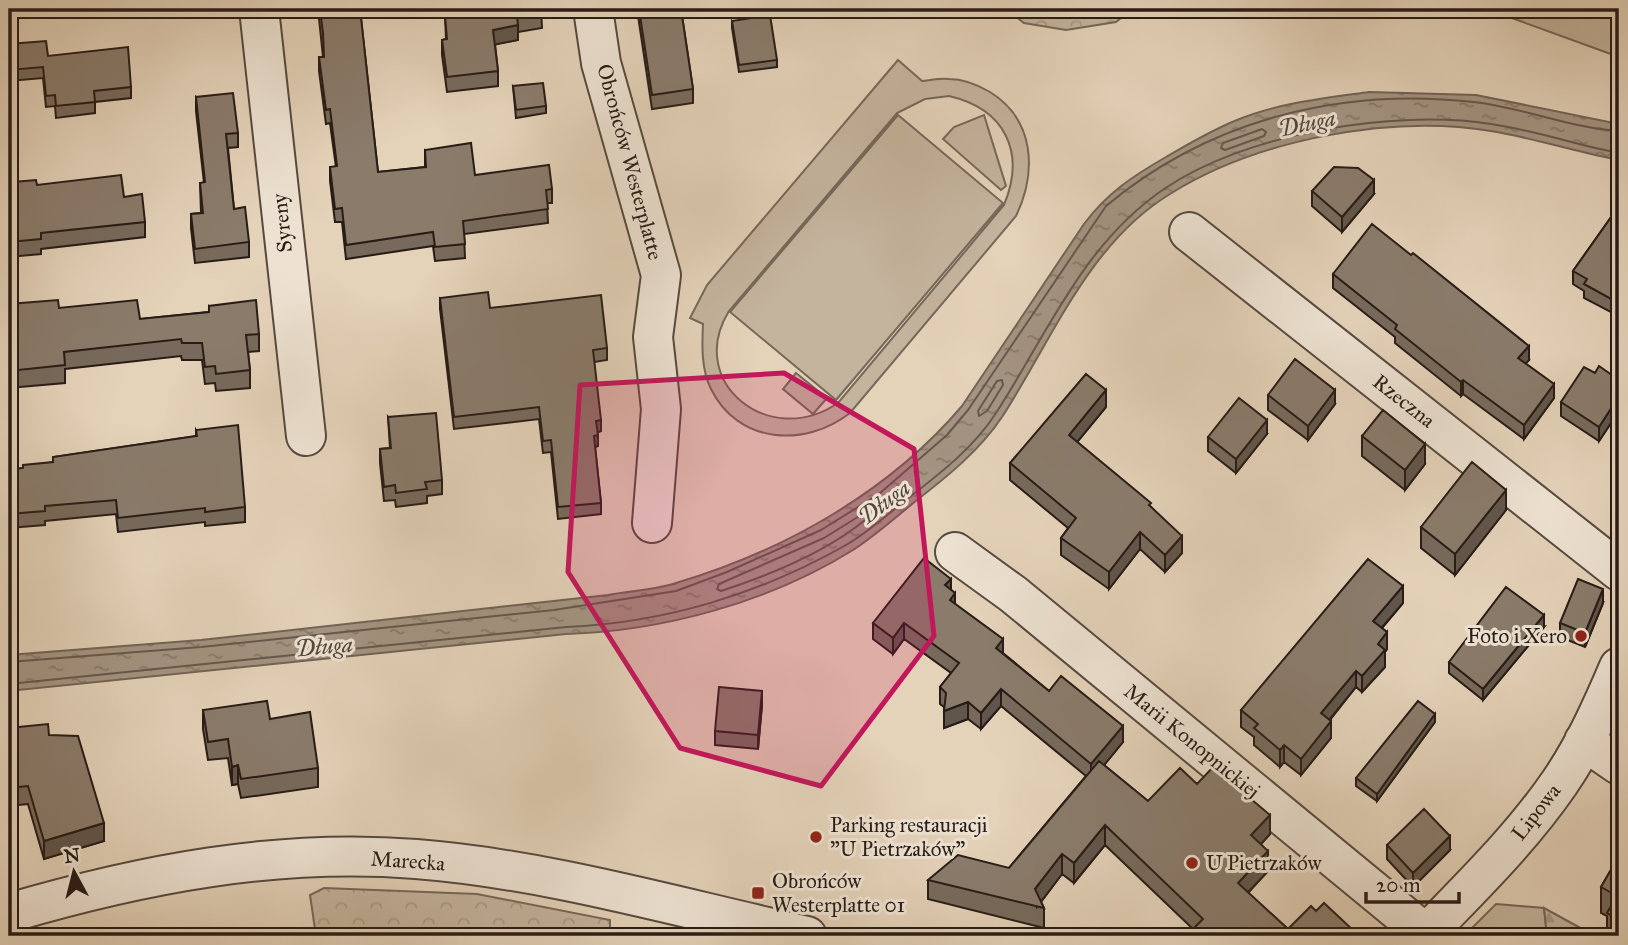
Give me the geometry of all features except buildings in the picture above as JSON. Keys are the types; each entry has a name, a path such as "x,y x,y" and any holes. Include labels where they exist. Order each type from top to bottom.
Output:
{"street":[{"name":"Syreny","path":"259,9 306,436"},
{"name":"Obrońców Westerplatte","path":"593,9 601,63 661,275 653,337 662,409 652,523"},
{"name":"Rzeczna","path":"1189,232 1619,571"},
{"name":"Marii Konopnickiej","path":"955,552 1013,594 1425,935"},
{"name":"Lipowa","path":"1425,935 1533,818 1584,741 1619,667"},
{"path":"1584,741 1619,765"},
{"name":"Marecka","path":"9,913 102,885 212,864 313,856 416,859 503,870 807,936"}],"highlighted area":[{"path":"784,373 914,449 934,636 821,786 680,748 568,572 580,385"}],"green space":[{"path":"1006,9 1132,9 1116,22 1066,30 1024,23"},
{"path":"1487,9 1619,9 1619,57"},
{"path":"898,60 922,81 954,79 990,92 1005,104 1024,132 1029,165 1023,199 1016,216 850,413 832,424 813,432 774,435 755,430 738,421 723,407 711,389 705,373 703,324 690,318 707,285","holes":["949,96 968,102 997,122 1006,136 1013,167 1004,205 838,403 812,415 786,418 762,413 741,401 726,384 718,362 718,337 729,311 897,113 925,99"]},
{"path":"898,115 1003,203 836,400 730,312"},
{"path":"984,115 1006,186 1001,190 943,139 954,127"},
{"path":"796,373 827,398 813,414 783,389"},
{"path":"324,888 477,894 610,920 610,936 316,936 310,895"},
{"path":"1496,904 1544,908 1547,936 1464,936"},
{"path":"1544,908 1595,936 1547,936"}],"water":[{"name":"Długa","path":"1369,92 1476,95 1619,124 1619,160 1491,131 1410,126 1325,136 1242,159 1204,175 1170,194 1141,215 1116,239 1074,295 1002,417 984,441 963,462 853,550 787,585 751,599 678,620 603,632 9,691 9,655 201,640 608,595 668,585 756,554 832,515 902,465 933,437 962,406 1084,224 1121,186 1210,132 1237,120 1285,105"}],"place":[{"name":"Foto i Xero","path":"1581,636"},
{"name":"Parking restauracji \"U Pietrzaków\"","path":"816,837"},
{"name":"U Pietrzaków","path":"1192,863"},
{"name":"Obrońców Westerplatte 01","path":"758,893"}]}
